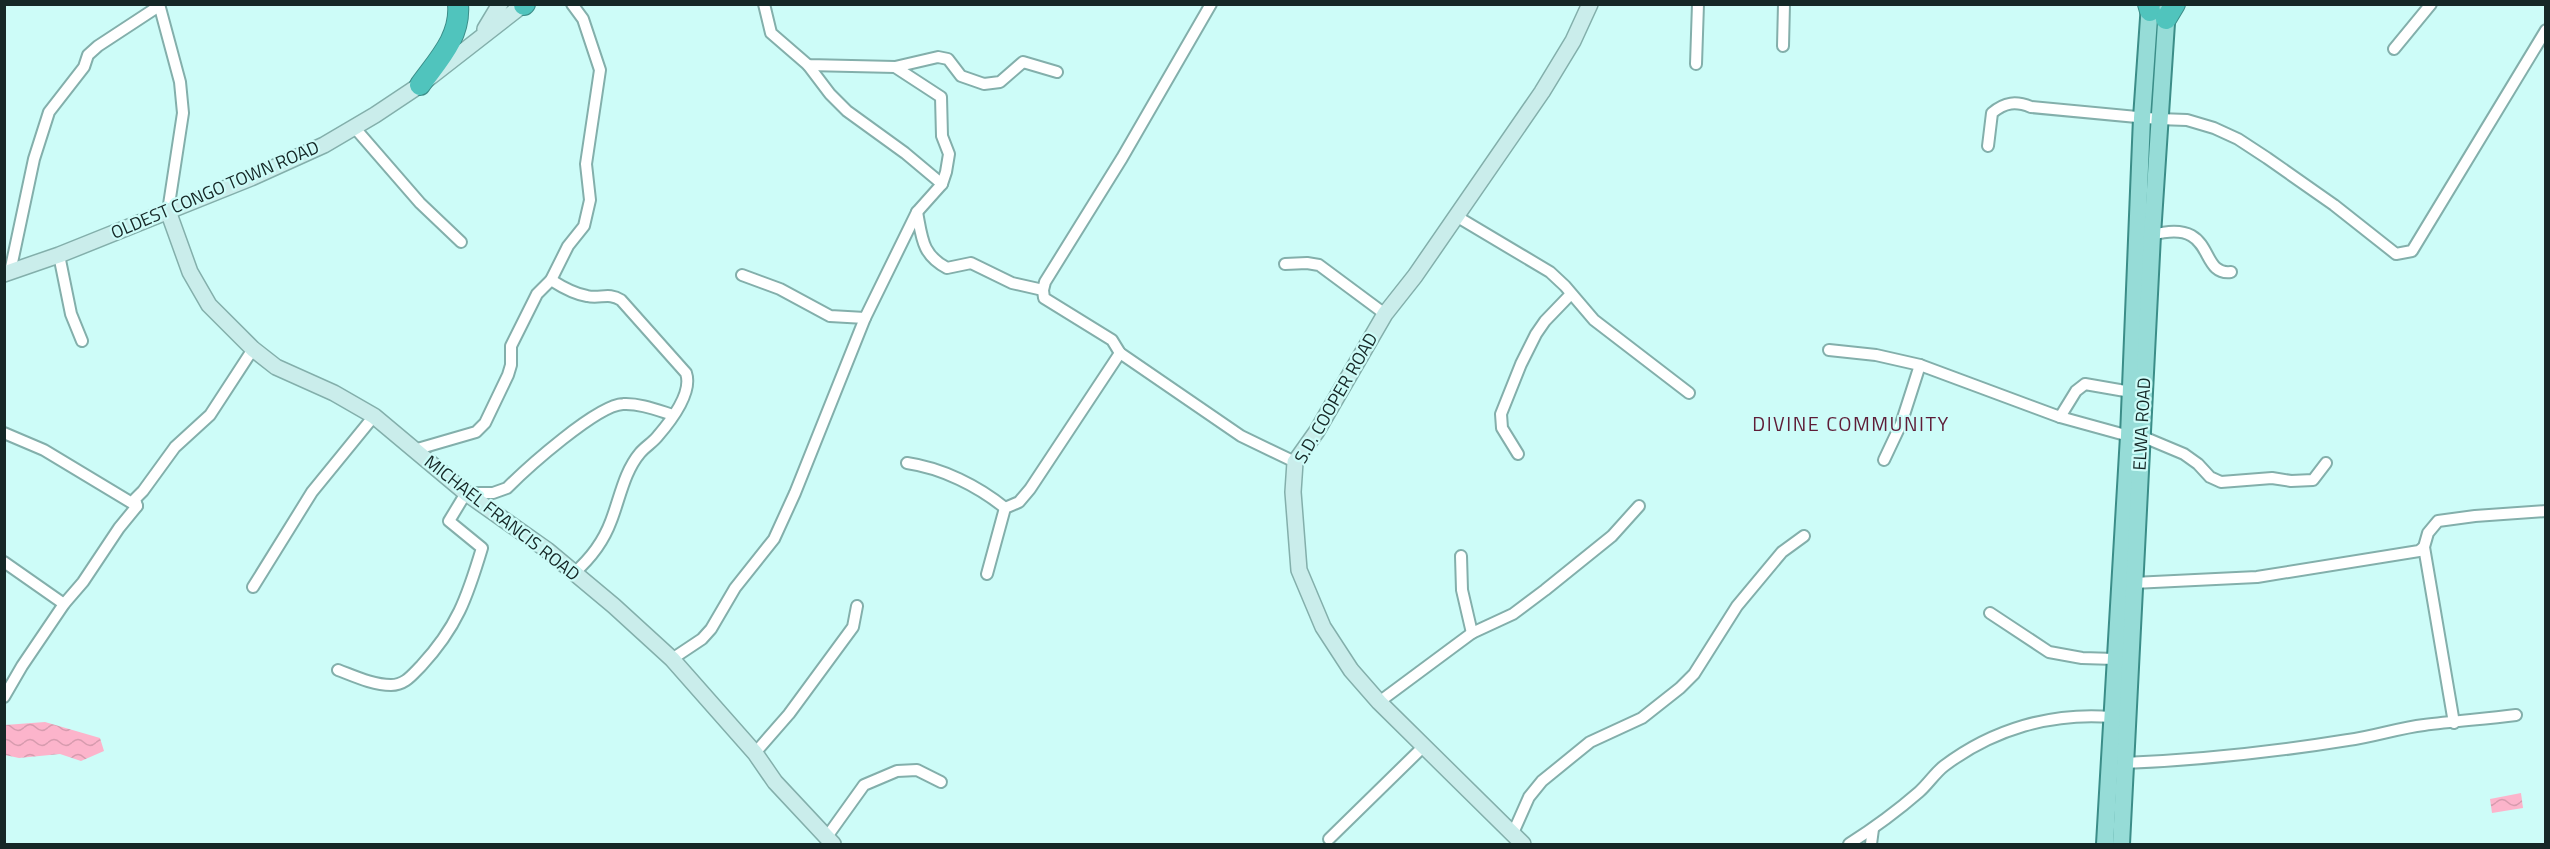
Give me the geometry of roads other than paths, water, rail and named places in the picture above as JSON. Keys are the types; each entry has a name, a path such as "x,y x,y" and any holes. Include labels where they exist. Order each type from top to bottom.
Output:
{"highway":[{"path":"420,85 453,38 459,16 458,4"}],"main road":[{"name":"ELWA ROAD","path":"2121,844 2133,583 2135,436 2131,392 2159,8"},
{"name":"ELWA ROAD","path":"2105,844 2115,659 2152,235 2150,119"}],"street":[{"path":"474,44 500,4"},
{"path":"414,450 476,432 484,423 508,375 511,365 511,346 537,294 551,280 568,246 584,226 590,200 586,164 600,70 583,19 572,4"},
{"path":"764,4 771,33 808,65 847,111 905,153 942,184"},
{"path":"1211,4 1042,290 1044,298 1112,340 1120,353 1241,436 1295,462"},
{"name":"S.D. COOPER ROAD","path":"1518,839 1378,702 1351,670 1323,627 1299,570 1293,492 1295,462 1317,431 1385,314 1542,92 1573,41 1590,4"},
{"path":"1696,64 1698,4"},
{"path":"1783,46 1784,4"},
{"path":"2394,49 2431,4"},
{"path":"7,273 34,159 49,112 84,67 88,55 159,5 180,82 183,113 168,211"},
{"name":"OLDEST CONGO TOWN ROAD","path":"7,273 59,255 251,178 324,144 420,85 524,5"},
{"path":"1988,146 1992,113 2009,103 2150,119 2187,120 2214,128 2238,140 2334,205 2396,254 2405,254 2412,252 2546,30"},
{"path":"808,65 895,67 938,57 948,59 961,76 984,84 1000,82 1023,62 1057,72"},
{"path":"672,659 702,639 711,629 735,588 774,539 795,493 865,318 917,212 942,184 949,154 942,135 941,97 895,67"},
{"path":"354,127 420,203 461,242"},
{"name":"MICHAEL FRANCIS ROAD","path":"168,211 190,272 209,305 253,349 276,367 334,393 374,416 466,493 547,550 574,573 672,659 755,753 775,782 829,841"},
{"path":"917,212 922,241 933,261 947,268 971,263 1012,283 1042,290"},
{"path":"1456,216 1550,272 1594,320 1689,393"},
{"path":"2152,235 2166,231 2188,233 2199,240 2215,269 2223,273 2231,272"},
{"path":"59,255 71,314 82,341"},
{"path":"1285,264 1318,265 1385,314"},
{"path":"742,275 772,285 830,316 865,318"},
{"path":"551,280 566,289 587,296 614,295 621,300 686,373 688,381 686,390 673,415 656,439 640,452 630,468 611,522 589,559 574,573"},
{"path":"1518,454 1502,428 1501,414 1536,334 1571,294"},
{"path":"137,506 135,499 176,447 210,415 253,349"},
{"path":"1829,350 1876,355 1920,365 2060,417 2135,436 2184,454 2210,477 2221,482 2264,478 2291,481 2313,480 2326,463"},
{"path":"1005,508 1019,502 1030,489 1120,353"},
{"path":"1884,460 1901,424 1920,365"},
{"path":"2060,417 2076,391 2085,384 2131,392"},
{"path":"338,670 375,682 400,684 412,676 443,641 455,624 472,582 482,548 449,521 466,493 493,493 507,488 588,420 604,410 621,404 635,404 673,415"},
{"path":"253,587 312,492 374,416"},
{"path":"4,433 44,450 137,506"},
{"path":"907,463 927,466 987,494 1005,508"},
{"path":"4,697 64,604 83,582 119,528 137,506"},
{"path":"1378,702 1472,633 1513,614 1545,590 1612,536 1639,506"},
{"path":"987,574 1005,508"},
{"path":"2454,723 2424,547 2428,533 2438,521 2546,511"},
{"path":"1518,839 1529,797 1542,781 1590,742 1642,718 1695,674 1737,606 1782,552 1804,536"},
{"path":"2133,583 2276,575 2418,551 2424,547"},
{"path":"1461,556 1462,590 1472,633"},
{"path":"4,562 64,604"},
{"path":"755,753 789,714 853,627 857,606"},
{"path":"1990,613 2049,652 2082,658 2115,659"},
{"path":"2124,763 2181,761 2268,751 2351,740 2387,730 2426,724 2516,715"},
{"path":"1849,844 1889,819 1941,768 1965,751 2007,730 2052,719 2112,717"},
{"path":"1329,839 1424,746"},
{"path":"829,841 864,785 897,771 917,770 940,782"},
{"path":"1871,844 1873,829"}],"water":[{"path":"45,722 100,738 104,751 81,761 60,754 19,758 5,755 5,725"},
{"path":"2521,793 2523,808 2492,813 2490,799"}],"district":[{"name":"DIVINE COMMUNITY","path":"1851,424"}]}
